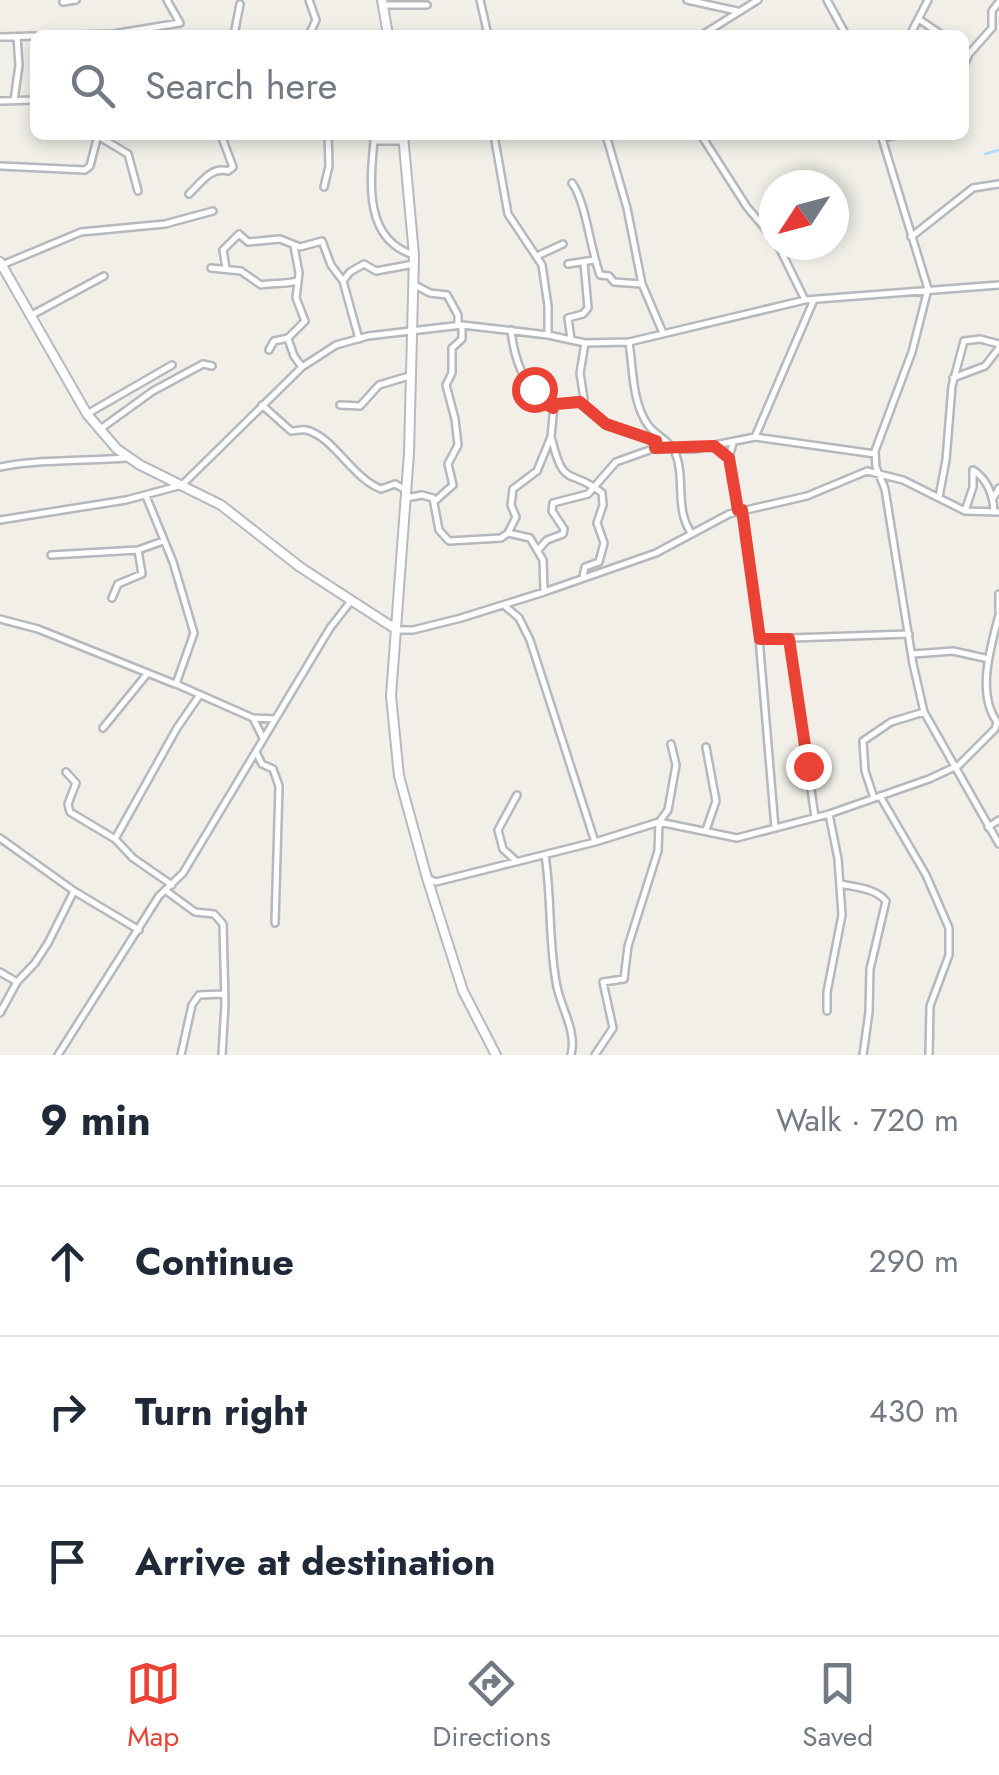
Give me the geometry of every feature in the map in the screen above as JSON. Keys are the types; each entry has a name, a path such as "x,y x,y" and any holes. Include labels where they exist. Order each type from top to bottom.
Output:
{"main road":[{"path":"382,2 387,30"},
{"path":"404,140 414,260 406,494 392,696 400,776 463,991 496,1055"},
{"path":"1,263 88,414 127,458 221,504 300,567 397,630"}],"street":[{"path":"62,2 76,0"},
{"path":"137,30 180,23 166,0"},
{"path":"309,0 316,20 312,30"},
{"path":"480,0 487,30"},
{"path":"687,0 740,12"},
{"path":"710,30 758,0"},
{"path":"827,0 843,30"},
{"path":"913,30 928,0"},
{"path":"382,2 427,5"},
{"path":"969,49 992,28 992,11 999,2"},
{"path":"235,30 240,4"},
{"path":"919,20 934,30"},
{"path":"0,37 30,36"},
{"path":"14,100 20,65 17,37"},
{"path":"0,101 30,100"},
{"path":"0,166 86,170 97,140"},
{"path":"105,140 128,154 138,190"},
{"path":"189,194 213,171 233,167 223,140"},
{"path":"324,187 329,166 328,140"},
{"path":"373,140 370,196 379,224 383,234 414,260"},
{"path":"495,140 504,202 515,227 537,256 546,280 548,335"},
{"path":"608,140 628,208 642,284 663,335"},
{"path":"703,140 759,220"},
{"path":"882,140 928,289 912,352 875,454 924,712 999,844"},
{"path":"572,184 579,192 600,275 609,276 613,282 642,284"},
{"path":"911,237 973,188 999,184"},
{"path":"1,263 81,232 165,224 213,210"},
{"path":"226,268 223,250 239,234 248,242 280,238 294,246 322,242 343,281 358,338"},
{"path":"537,256 563,244"},
{"path":"268,350 274,341 288,338 305,321 296,298 294,246"},
{"path":"343,281 364,264 376,271 414,260"},
{"path":"568,264 594,260"},
{"path":"786,260 809,301"},
{"path":"571,340 568,318 583,314 588,308 584,262"},
{"path":"211,268 241,271 262,285 298,282"},
{"path":"30,316 104,276"},
{"path":"413,284 430,293 447,295 458,316 462,339 452,348 452,372 446,386 458,434 458,445 448,464 453,485 434,502"},
{"path":"0,520 146,496 182,484 302,366 336,345 358,338 410,328 460,325 584,342 629,342 809,301 999,285"},
{"path":"755,437 809,301"},
{"path":"512,330 520,372 545,404 553,408 551,437 559,468 567,477 602,493 604,504 597,523 604,543 599,562 585,567 583,577"},
{"path":"288,338 302,366"},
{"path":"939,497 953,378 968,339 999,346 985,366 953,378"},
{"path":"553,408 584,398 580,373 584,342"},
{"path":"629,342 641,413 656,441 674,449"},
{"path":"99,430 152,391 203,364 212,366"},
{"path":"88,414 172,365"},
{"path":"340,406 360,406 379,385 408,376"},
{"path":"580,402 606,424 674,449 755,437 875,454"},
{"path":"262,405 290,431 308,430 327,443 363,481 381,489 395,484 406,494 433,498 438,530 450,541 501,538 508,533 516,517 511,504 514,488 537,471 551,437"},
{"path":"735,440 729,458 760,639 775,828"},
{"path":"538,550 564,529 552,511 553,504 588,494 607,469 656,441"},
{"path":"714,446 729,458"},
{"path":"674,449 680,470 680,502 692,534"},
{"path":"0,467 26,462 127,458"},
{"path":"397,630 429,626 544,592 656,553 740,510 807,496 867,471 903,480 965,512 996,512 994,497 982,476 972,470 973,487 965,512"},
{"path":"994,497 999,488"},
{"path":"146,496 173,562 194,633 176,684"},
{"path":"508,533 530,538 538,550 544,560 544,592"},
{"path":"51,556 138,550 162,540"},
{"path":"112,598 118,584 142,574 138,550"},
{"path":"427,878 436,882 659,822 737,838 828,814 954,768 997,725 988,704 989,658 997,633 999,594"},
{"path":"58,1055 165,890 173,885 330,628 352,600"},
{"path":"502,604 519,618 530,640 596,842"},
{"path":"0,619 38,629 253,718 274,718"},
{"path":"760,639 909,634"},
{"path":"789,639 815,817"},
{"path":"912,654 953,651 989,658"},
{"path":"103,728 147,674"},
{"path":"115,839 177,728 200,696"},
{"path":"924,712 891,722 864,741 866,771 877,797 926,875 948,928 949,955 930,1006 929,1055"},
{"path":"253,718 264,740"},
{"path":"595,1055 613,1028 603,982 624,979 628,946 658,851 659,822 668,810 676,765 671,744"},
{"path":"706,747 716,802 706,830"},
{"path":"256,752 262,764 272,769 280,786 275,923"},
{"path":"66,772 76,783 68,804 70,812 115,839 133,858 173,885"},
{"path":"516,860 503,849 498,830 517,795"},
{"path":"827,1011 842,915 828,814"},
{"path":"988,827 999,820"},
{"path":"0,838 74,891 139,930"},
{"path":"546,855 551,951 558,992 574,1042 571,1055"},
{"path":"840,884 880,894 886,901 870,968 870,1012 863,1055"},
{"path":"165,890 195,912 214,914 221,920 222,1055"},
{"path":"0,1013 16,982 35,963 71,903 74,891"},
{"path":"0,972 16,982"},
{"path":"181,1055 192,1005 199,995 224,994"}],"waterway":[{"path":"985,154 999,150"}],"route":[{"path":"534,389 553,408 556,404 580,402 606,424 656,441 655,448 714,446 729,458 738,510 742,510 748,539 760,639 789,639 808,766"}]}
